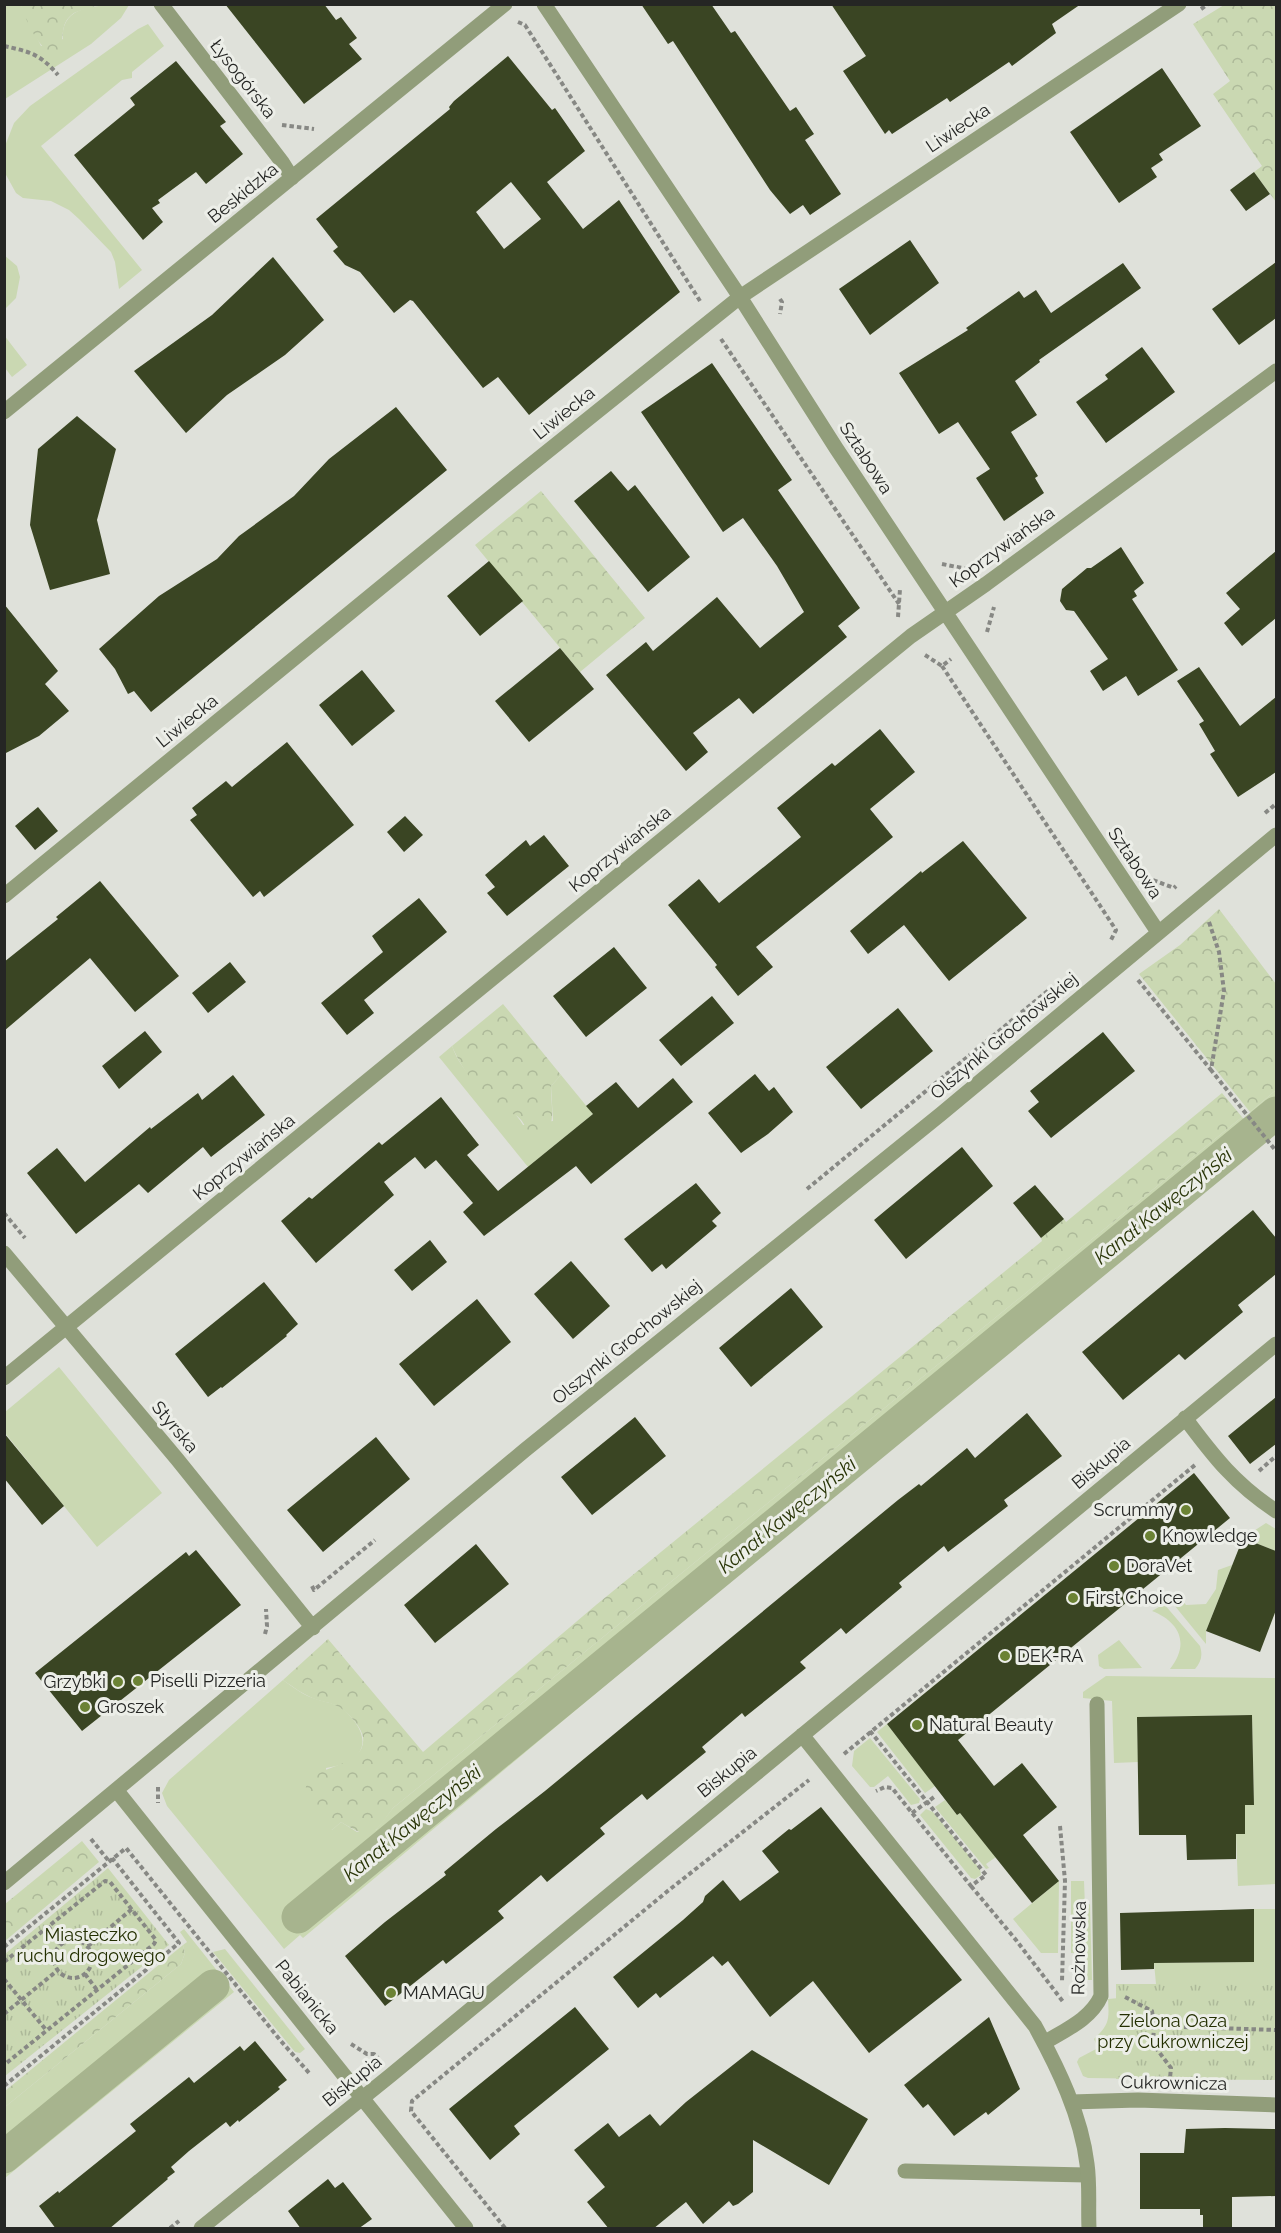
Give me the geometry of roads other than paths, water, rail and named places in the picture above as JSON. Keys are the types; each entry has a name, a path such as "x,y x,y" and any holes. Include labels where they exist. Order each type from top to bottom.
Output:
{"street":[{"name":"Łysogórska","path":"161,4 292,178"},
{"name":"Beskidzka","path":"4,412 505,4"},
{"name":"Sztabowa","path":"544,4 1158,932"},
{"name":"Liwiecka","path":"4,896 498,491 740,297 1179,4"},
{"name":"Koprzywiańska","path":"4,1378 911,636 1276,371"},
{"name":"Olszynki Grochowskiej","path":"4,1883 525,1450 940,1114 1276,835"},
{"name":"Styrska","path":"4,1253 177,1459 313,1628"},
{"name":"Biskupia","path":"201,2229 1276,1344"},
{"path":"1185,1418 1210,1453 1237,1482 1276,1511"},
{"name":"Rożnowska","path":"1044,2043 1084,2018 1097,2005 1101,1996 1097,1704"},
{"path":"802,1736 1028,2014 1071,2102 1083,2144 1088,2175 1089,2229"},
{"name":"Pabianicka","path":"117,1791 363,2096 466,2229"},
{"name":"Cukrownicza","path":"1071,2102 1138,2100 1276,2104"},
{"path":"905,2171 1088,2175"}],"waterway":[{"name":"Kanał Kawęczyński","path":"298,1917 1276,1113"},
{"name":"Kanał Kawęczyński","path":"4,2157 213,1986"}],"place":[{"name":"Scrummy","path":"1186,1510"},
{"name":"Knowledge","path":"1150,1536"},
{"name":"DoraVet","path":"1114,1566"},
{"name":"First Choice","path":"1073,1598"},
{"name":"DEK-RA","path":"1005,1656"},
{"name":"Piselli Pizzeria","path":"138,1681"},
{"name":"Grzybki","path":"118,1682"},
{"name":"Groszek","path":"85,1707"},
{"name":"Natural Beauty","path":"917,1725"},
{"name":"MAMAGU","path":"391,1993"}],"park label":[{"name":"Miasteczko ruchu drogowego","path":"91,1945"},
{"name":"Zielona Oaza przy Cukrowniczej","path":"1173,2031"}]}
